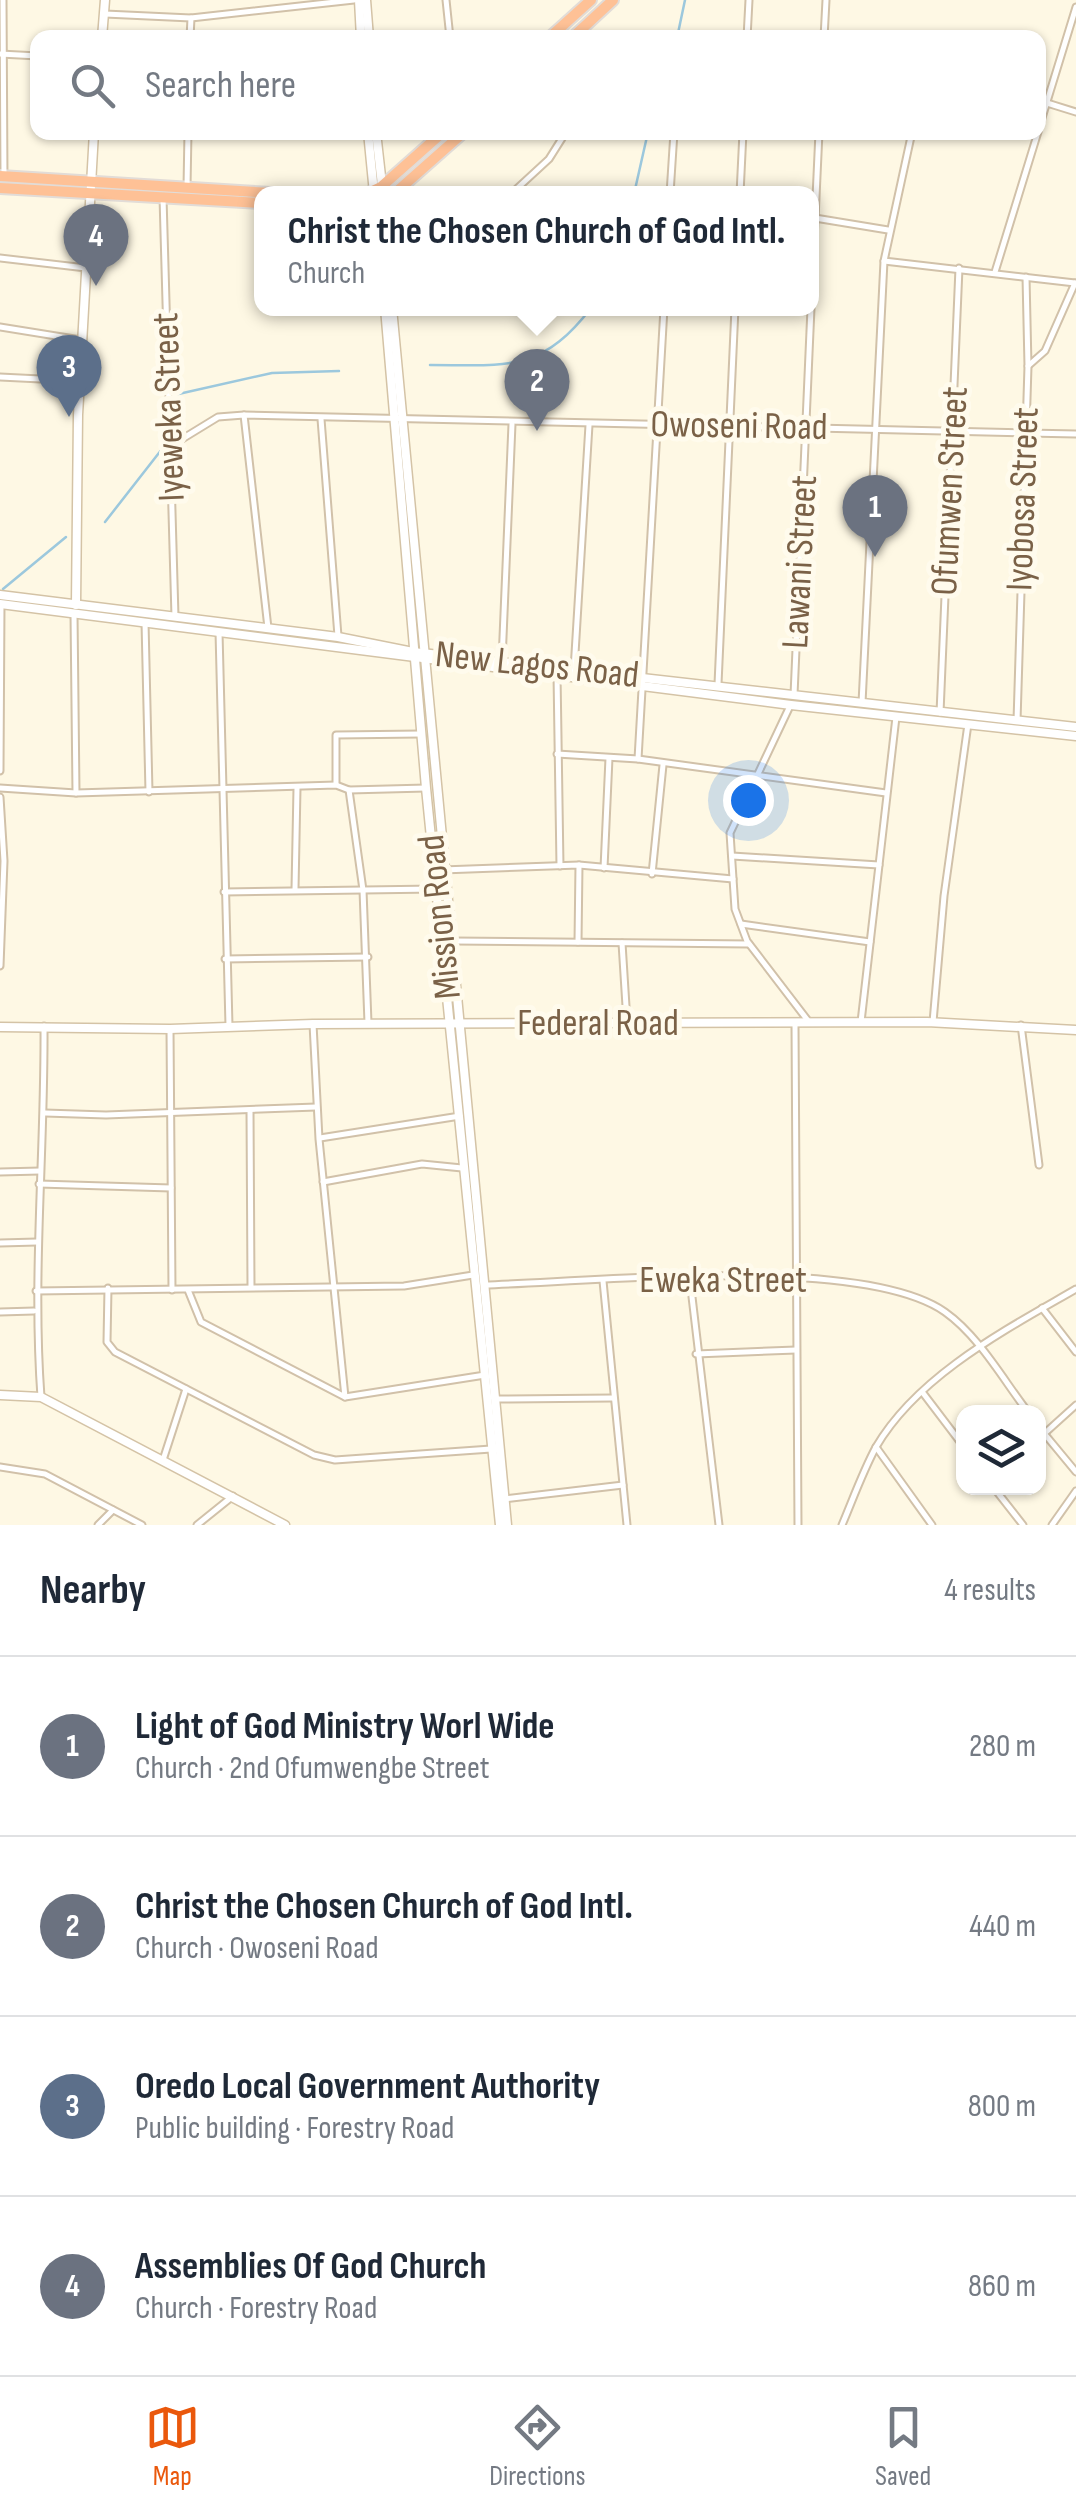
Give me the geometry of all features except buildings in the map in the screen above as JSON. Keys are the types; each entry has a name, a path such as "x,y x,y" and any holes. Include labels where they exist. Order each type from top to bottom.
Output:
{"highway":[{"path":"557,30 592,0"},
{"path":"589,30 613,0"},
{"path":"383,186 434,140"},
{"path":"403,186 455,140"},
{"path":"1,180 254,203"},
{"path":"90,189 186,187 254,192"}],"street":[{"path":"1,180 3,0"},
{"path":"103,30 105,0"},
{"path":"235,0 236,12"},
{"path":"105,14 190,18 359,0"},
{"path":"359,0 361,30"},
{"path":"359,0 367,30"},
{"path":"446,0 449,30"},
{"path":"747,30 748,0"},
{"path":"824,30 826,0"},
{"path":"1046,106 1076,7"},
{"path":"190,18 190,30"},
{"path":"2,54 30,56"},
{"path":"1047,103 1076,112"},
{"path":"76,793 74,609 80,381 93,140"},
{"path":"186,187 188,140"},
{"path":"369,140 375,186"},
{"path":"376,140 376,186"},
{"path":"519,186 548,159 561,140"},
{"path":"671,186 673,140"},
{"path":"740,186 743,140"},
{"path":"816,186 819,140"},
{"path":"862,703 879,429 884,261 910,140"},
{"path":"995,272 1036,140"},
{"name":"Iyeweka Street","path":"163,197 176,617"},
{"path":"819,219 888,230"},
{"path":"0,258 86,268"},
{"path":"884,261 1076,281 1045,351 1028,366"},
{"name":"Ofumwen Street","path":"940,713 959,268"},
{"name":"Iyobosa Street","path":"1017,721 1028,366 1026,276"},
{"name":"Mission Road","path":"389,316 426,788 484,1285 491,1449 504,1525"},
{"path":"638,759 664,316"},
{"path":"718,684 735,316"},
{"name":"Lawani Street","path":"792,700 811,316"},
{"path":"0,327 83,340"},
{"path":"0,377 80,381"},
{"path":"169,447 218,417 244,415 268,628"},
{"name":"Owoseni Road","path":"244,415 1076,434"},
{"path":"321,419 338,637"},
{"path":"502,663 512,424"},
{"path":"574,670 589,425"},
{"path":"0,770 1,600"},
{"name":"New Lagos Road","path":"1,600 338,637 418,655"},
{"name":"New Lagos Road","path":"74,609 220,632 557,671 718,684 792,700 862,703 1076,728"},
{"path":"145,622 149,792"},
{"path":"220,632 229,1026"},
{"name":"Mission Road","path":"418,655 450,941 460,1116 476,1275 494,1399 504,1525"},
{"name":"New Lagos Road","path":"557,671 574,670 896,717 1076,736"},
{"path":"557,671 560,866"},
{"path":"792,700 730,832 740,924 749,944 809,1022"},
{"path":"862,1022 896,717"},
{"path":"932,1022 944,896 968,724"},
{"path":"336,785 336,735 424,734"},
{"path":"557,754 638,759 886,793"},
{"path":"604,868 609,758"},
{"path":"652,874 662,765"},
{"path":"0,788 76,793 336,785 349,790 426,788"},
{"path":"295,888 298,788"},
{"path":"349,790 363,890 368,1023"},
{"path":"0,798 0,966"},
{"path":"732,856 879,865"},
{"path":"442,870 579,865 733,879"},
{"path":"578,942 579,865"},
{"path":"224,892 437,888"},
{"path":"740,924 870,942"},
{"path":"450,941 749,944"},
{"path":"622,943 627,1022"},
{"path":"225,958 368,957"},
{"path":"795,1022 798,1525"},
{"name":"Federal Road","path":"0,1026 170,1030 368,1023 932,1022 1076,1030"},
{"path":"314,1024 318,1138 345,1397"},
{"path":"1021,1025 1039,1165"},
{"path":"41,1396 34,1311 45,1113 44,1026"},
{"path":"170,1030 172,1290"},
{"path":"45,1113 316,1108"},
{"path":"250,1109 251,1287"},
{"path":"318,1138 460,1116"},
{"path":"322,1182 422,1164 465,1168"},
{"path":"0,1172 40,1172"},
{"path":"39,1184 171,1188"},
{"path":"0,1243 38,1242"},
{"path":"36,1291 404,1286 476,1275"},
{"name":"Eweka Street","path":"484,1285 796,1275 931,1304 954,1319 1023,1405"},
{"path":"690,1279 719,1525"},
{"path":"604,1282 627,1525"},
{"path":"108,1288 108,1342 114,1352 314,1454 334,1460 491,1449"},
{"path":"842,1525 876,1447 923,1392 978,1348 1076,1289"},
{"path":"188,1290 192,1310 201,1322 345,1397 489,1375"},
{"path":"1042,1308 1076,1352"},
{"path":"0,1312 34,1311"},
{"path":"696,1354 796,1350"},
{"path":"163,1460 186,1389"},
{"path":"923,1392 956,1436"},
{"path":"0,1395 41,1396 285,1525"},
{"path":"494,1399 613,1398"},
{"path":"1046,1433 1076,1405"},
{"path":"1046,1435 1076,1472"},
{"path":"876,1447 929,1524"},
{"path":"0,1467 45,1474 142,1525"},
{"path":"504,1499 623,1485"},
{"path":"1052,1525 1076,1490"},
{"path":"999,1495 1023,1525"},
{"path":"197,1525 233,1496"},
{"path":"98,1525 114,1510"}],"waterway":[{"path":"679,30 685,0"},
{"path":"636,186 646,140"},
{"path":"430,365 521,361 556,344 584,316"},
{"path":"172,407 174,395 272,373 339,371"},
{"path":"105,522 162,449 168,424"},
{"path":"3,589 66,537"}],"place":[{"name":"Assemblies Of God Church","path":"96,286"},
{"name":"Oredo Local Government Authority","path":"69,417"},
{"name":"Christ the Chosen Church of God Intl.","path":"537,431"},
{"name":"Light of God Ministry Worl Wide","path":"875,557"}]}
